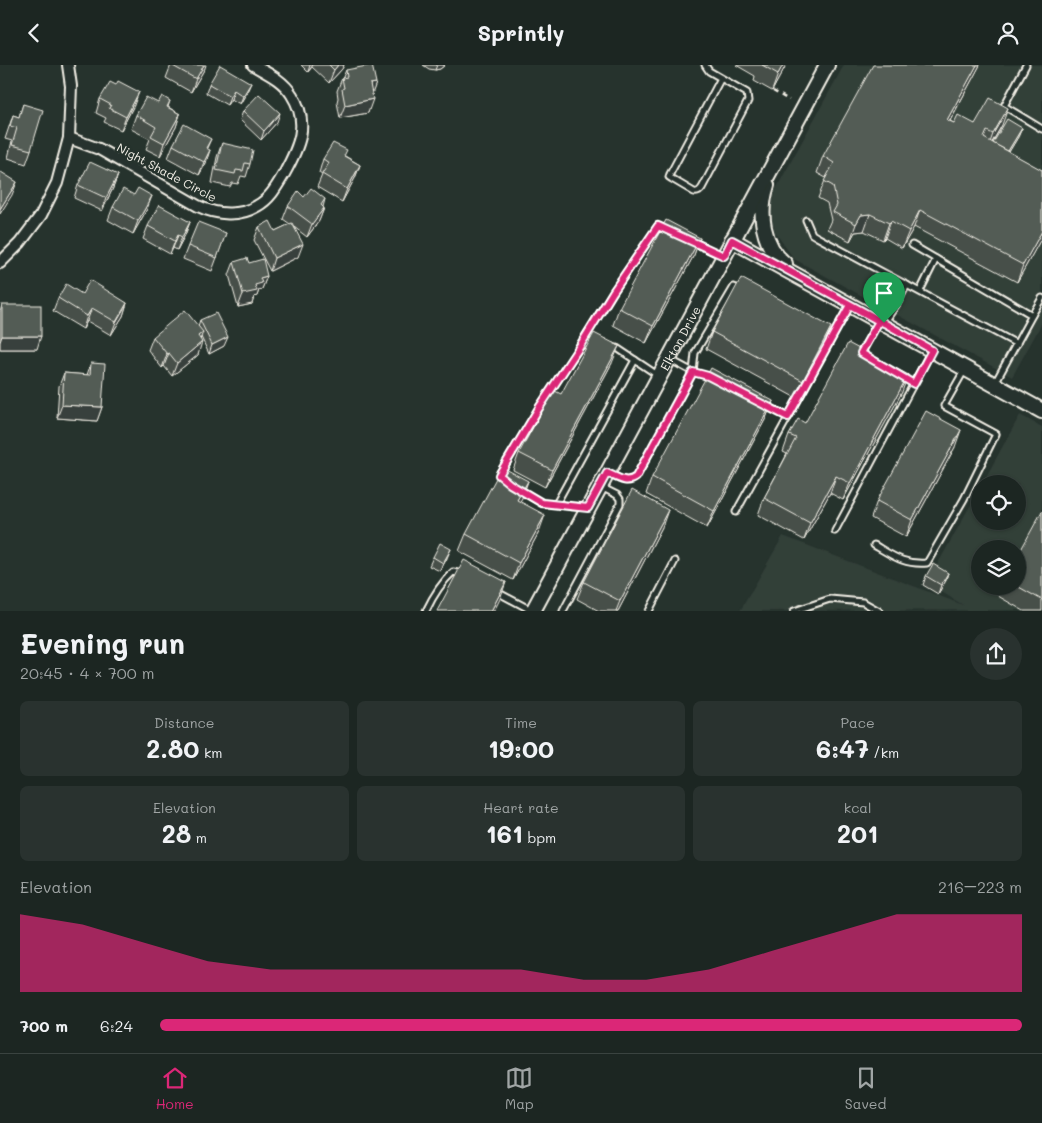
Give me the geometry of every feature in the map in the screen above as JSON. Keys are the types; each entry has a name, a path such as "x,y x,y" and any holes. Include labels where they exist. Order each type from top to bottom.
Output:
{"street":[{"path":"0,263 20,243 41,215 56,183 69,138 71,86 68,65"},
{"name":"Night Shade Circle","path":"69,138 98,149 209,211 234,213 258,206 275,188 294,156 299,145 301,119 292,94 285,85 276,77 253,65"},
{"name":"Elkton Drive","path":"533,611 828,65"},
{"path":"774,163 765,193 764,230 773,251 781,260 808,281"},
{"path":"732,240 1042,411"}],"lane":[{"path":"705,65 709,71 747,93 748,101 700,191 694,192 672,179 670,174 721,78"},
{"path":"1026,65 1004,106 1042,129"},
{"path":"806,219 812,234 817,237 1017,344"},
{"path":"504,479 499,475 539,408 613,292 658,226 676,234"},
{"path":"684,238 724,256"},
{"path":"912,245 1032,315"},
{"path":"920,291 936,259"},
{"path":"868,357 861,353 897,304 907,285"},
{"path":"607,473 627,481 636,477 693,372 696,353 734,287 742,291"},
{"path":"994,385 1042,298"},
{"path":"736,512 850,305"},
{"path":"823,335 831,339"},
{"path":"580,346 592,341 600,344"},
{"path":"609,346 617,348 659,376"},
{"path":"835,531 932,350"},
{"path":"669,358 693,372 717,380"},
{"path":"556,504 635,360"},
{"path":"874,545 901,561 917,564 927,563 964,499 996,434 944,406 965,368"},
{"path":"906,379 914,384"},
{"path":"759,402 788,417"},
{"path":"510,484 542,503 588,508"},
{"path":"563,611 620,504 620,499 617,495 600,487"},
{"path":"649,611 675,561"},
{"path":"426,611 432,597 445,579 453,572 468,577"},
{"path":"494,590 533,611"},
{"path":"794,611 830,599 863,602 879,611"}],"path":[{"path":"774,91 789,100"}],"shaded area":[{"path":"844,65 1042,65 1042,323 1012,377 794,259 775,232 770,213 771,198"},
{"path":"1020,415 1042,427 1042,610 740,611 783,536 963,605 927,583 971,504 971,530 1026,530 1026,475 987,475"}],"building":[{"path":"171,65 204,65 196,79"},
{"path":"220,65 251,83 243,96 234,90 230,96 209,84"},
{"path":"329,65 338,65 334,70"},
{"path":"372,65 376,83 370,84 373,99 345,105 342,78 347,77 346,70"},
{"path":"762,65 783,65 778,74"},
{"path":"873,65 977,65 947,120 954,123 958,115 975,124 990,98 1008,108 993,134 987,131 984,138 1042,170 1042,231 1023,265 920,210 909,231 891,221 889,223 870,214 861,215 856,224 833,212 837,205 833,186 824,181 834,163 823,156"},
{"path":"118,81 139,92 126,117 109,108 111,105 100,99 110,82 116,85"},
{"path":"259,94 280,113 264,131 243,111"},
{"path":"162,96 170,101 167,107 180,114 164,143 151,136 156,127 136,115 146,97 158,103"},
{"path":"23,104 43,110 31,150 12,145 17,128 10,126 13,115 19,117"},
{"path":"1007,119 1022,128 1008,151 993,143"},
{"path":"184,124 211,139 206,148 210,150 204,162 173,145"},
{"path":"222,143 253,150 250,164 245,163 243,171 236,170 235,174 216,170"},
{"path":"333,143 347,150 344,156 360,165 347,189 322,174 329,163 323,159"},
{"path":"90,162 118,175 106,198 78,185"},
{"path":"1,172 17,182 0,209 0,174"},
{"path":"138,188 152,196 138,221 113,207 123,189 134,195"},
{"path":"311,188 325,199 321,205 324,208 312,224 288,206 298,191 304,197"},
{"path":"159,205 190,222 182,237 178,235 175,241 148,226"},
{"path":"666,220 700,238 653,326 619,308"},
{"path":"270,221 275,231 292,223 303,244 274,258 259,227"},
{"path":"198,222 226,233 217,258 188,246"},
{"path":"247,258 249,263 263,259 267,276 260,278 262,283 255,285 257,291 243,294 234,262"},
{"path":"741,278 831,327 803,381 712,332"},
{"path":"90,280 127,303 116,322 92,308 87,316 58,298 66,284 82,294"},
{"path":"2,305 41,305 41,336 2,336"},
{"path":"185,310 203,332 198,336 202,342 177,363 153,337"},
{"path":"216,313 228,337 212,345 200,320"},
{"path":"594,333 619,346 552,470 519,453 553,390 561,394"},
{"path":"848,343 908,375 850,483 836,476 810,523 764,498 796,438 789,435 798,419 805,423"},
{"path":"91,363 105,364 102,407 62,405 64,373 90,375"},
{"path":"711,368 773,401 714,511 652,477"},
{"path":"926,411 961,430 912,520 877,501"},
{"path":"502,467 528,481 517,500 545,515 519,563 466,534"},
{"path":"632,490 668,510 620,601 584,582"},
{"path":"1042,511 1042,600 1026,591 1026,540"},
{"path":"440,543 451,549 443,563 433,557"},
{"path":"464,560 506,582 491,611 437,611"},
{"path":"933,564 948,573 941,585 926,576"}],"route":[{"path":"658,226 724,256 732,240 884,323 932,350 914,384 861,353 879,321 850,305 788,417 708,376 693,372 636,477 627,481 607,473 588,508 542,503 510,484 499,475 613,292 658,226"}]}
